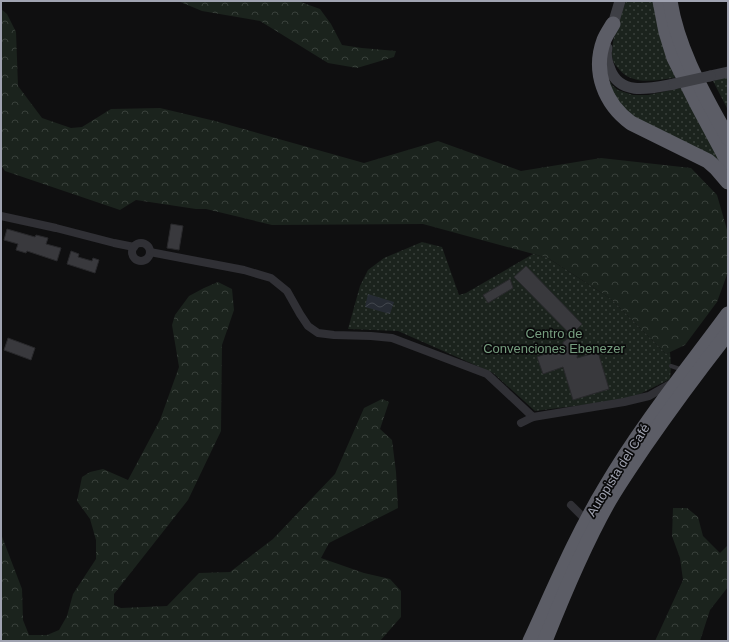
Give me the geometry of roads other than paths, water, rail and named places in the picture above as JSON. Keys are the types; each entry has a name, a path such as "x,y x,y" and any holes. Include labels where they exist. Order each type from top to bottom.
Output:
{"highway":[{"path":"660,1 666,32 674,58 689,90 728,162"},
{"path":"670,1 683,49 706,98 728,138"},
{"path":"613,24 604,40 599,64 602,86 616,110 631,123 708,161 728,182"},
{"path":"683,49 696,68 728,125"},
{"name":"Autopista del Café","path":"530,641 586,520 606,485 682,375 728,314"},
{"name":"Autopista del Café","path":"546,641 563,597 609,501 627,471 653,434 728,332"}],"main road":[{"path":"620,1 606,53 609,67 614,78 624,85 640,89 674,84 728,72"}],"street":[{"path":"1,216 134,247 139,244 144,244 149,247 150,252 148,257 143,260 138,260 133,252 134,247"},
{"path":"150,252 244,270 271,278 287,291 308,326 318,333 392,338 487,374 533,417"},
{"path":"521,423 533,417 624,402 648,396 682,375"},
{"path":"571,505 586,520"}],"lane":[{"path":"671,366 682,375"}],"water":[{"path":"368,294 394,302 390,314 365,307"}],"park label":[{"name":"Centro de Convenciones Ebenezer","path":"554,340"}]}
